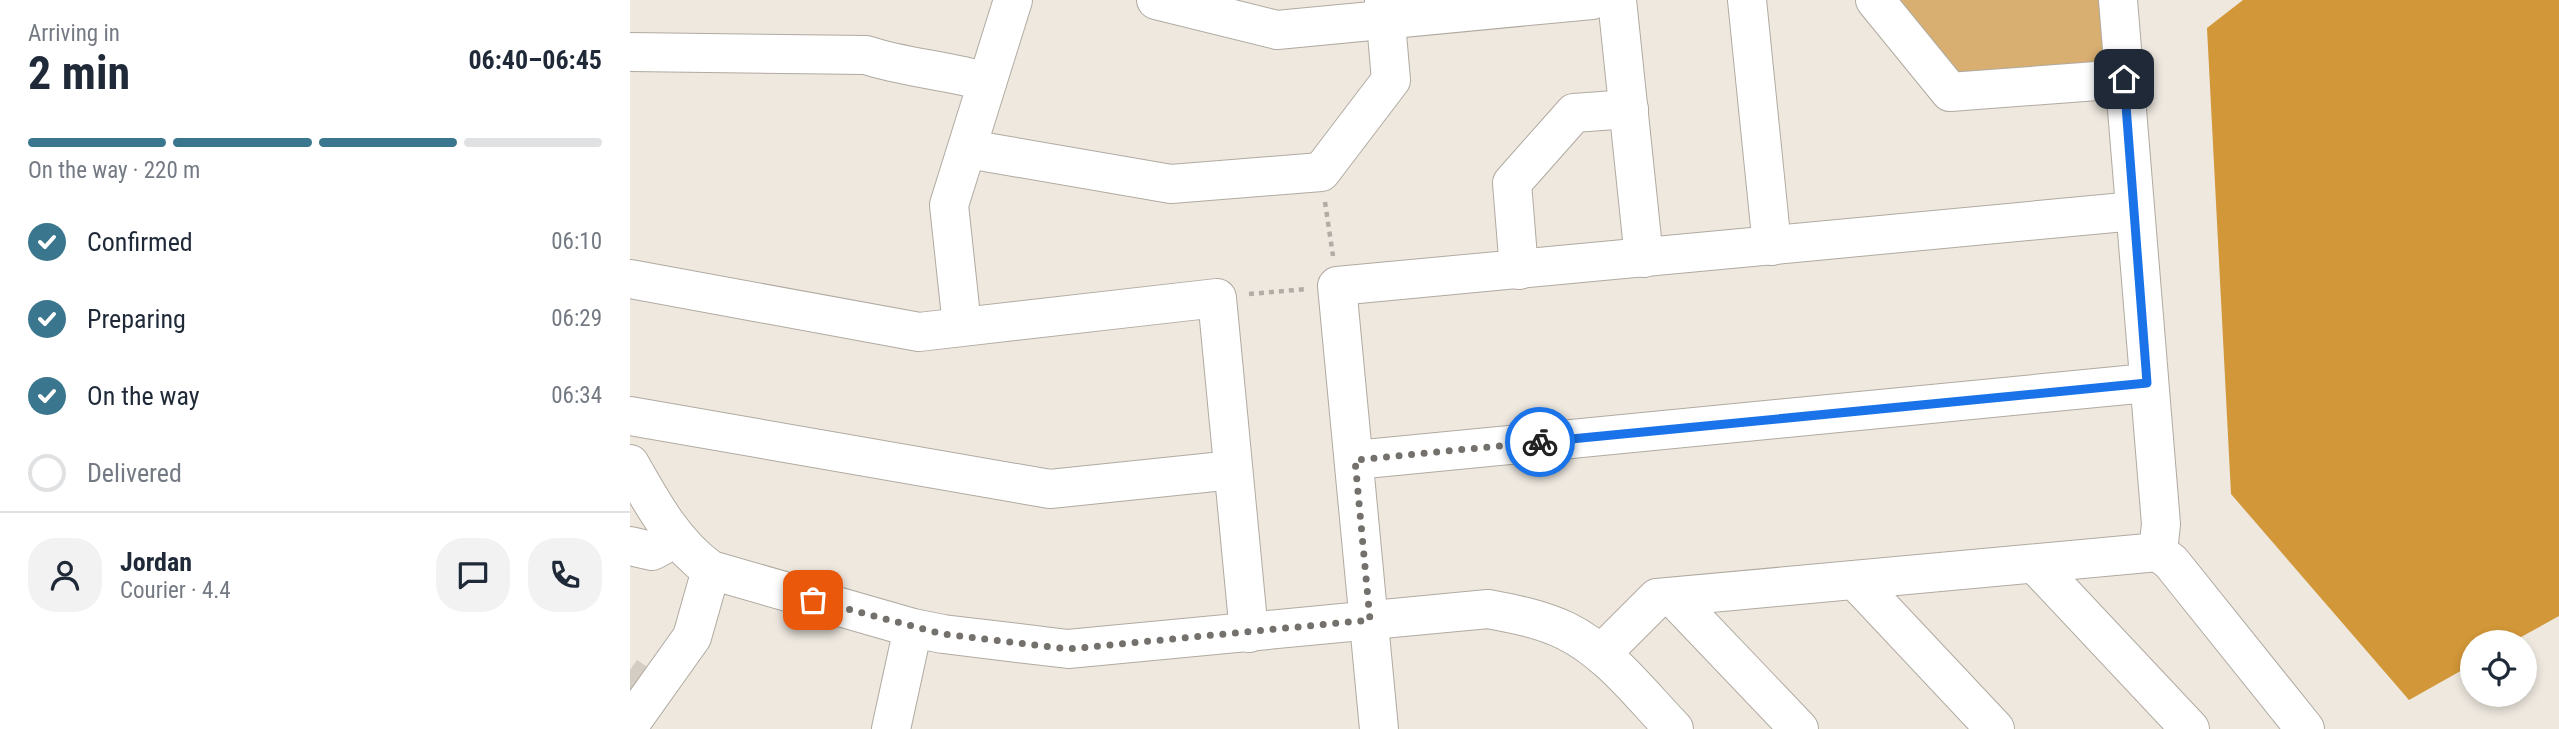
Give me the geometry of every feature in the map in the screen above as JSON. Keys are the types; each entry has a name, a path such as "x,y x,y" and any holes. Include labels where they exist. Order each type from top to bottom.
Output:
{"street":[{"path":"962,326 949,205 1013,0"},
{"path":"1157,0 1277,30 1385,10 1592,0"},
{"path":"1617,0 1644,258"},
{"path":"1747,0 1772,246"},
{"path":"1875,0 1950,92 2124,79"},
{"path":"2118,0 2147,383 2161,524 2158,552"},
{"path":"968,149 1171,184 1321,172 1391,80 1385,10"},
{"path":"630,52 866,55 890,63 958,74 987,82"},
{"path":"1519,270 1512,183 1574,113 1629,109"},
{"path":"1379,729 1337,286 2135,211"},
{"path":"630,279 919,332 1217,298 1249,633"},
{"path":"1355,460 2147,383"},
{"path":"630,416 1051,489 1233,470"},
{"path":"630,464 676,538 691,556 711,570 913,628 1068,649 1488,609 1527,616 1567,632 1601,654 1674,729"},
{"path":"630,546 652,551 676,538"},
{"path":"1601,654 1657,598 2158,552 2171,562 2305,729"},
{"path":"2035,564 2190,729"},
{"path":"630,724 692,637 711,570"},
{"path":"1855,580 1995,729"},
{"path":"1673,597 1799,729"},
{"path":"891,729 913,628"}],"path":[{"path":"1217,298 1337,286 1321,172"}],"shaded area":[{"path":"1892,0 2103,0 2108,60 2101,70 1964,83"},
{"path":"2243,0 2559,0 2559,616 2534,630 2460,630 2460,671 2409,700 2231,494 2207,28"}],"building":[{"path":"637,660 652,670 630,701 630,670"}],"way so far":[{"path":"813,600 943,634 1068,649 1370,620 1355,460 1540,442"}],"route":[{"path":"1540,442 2147,383 2124,79"}]}
